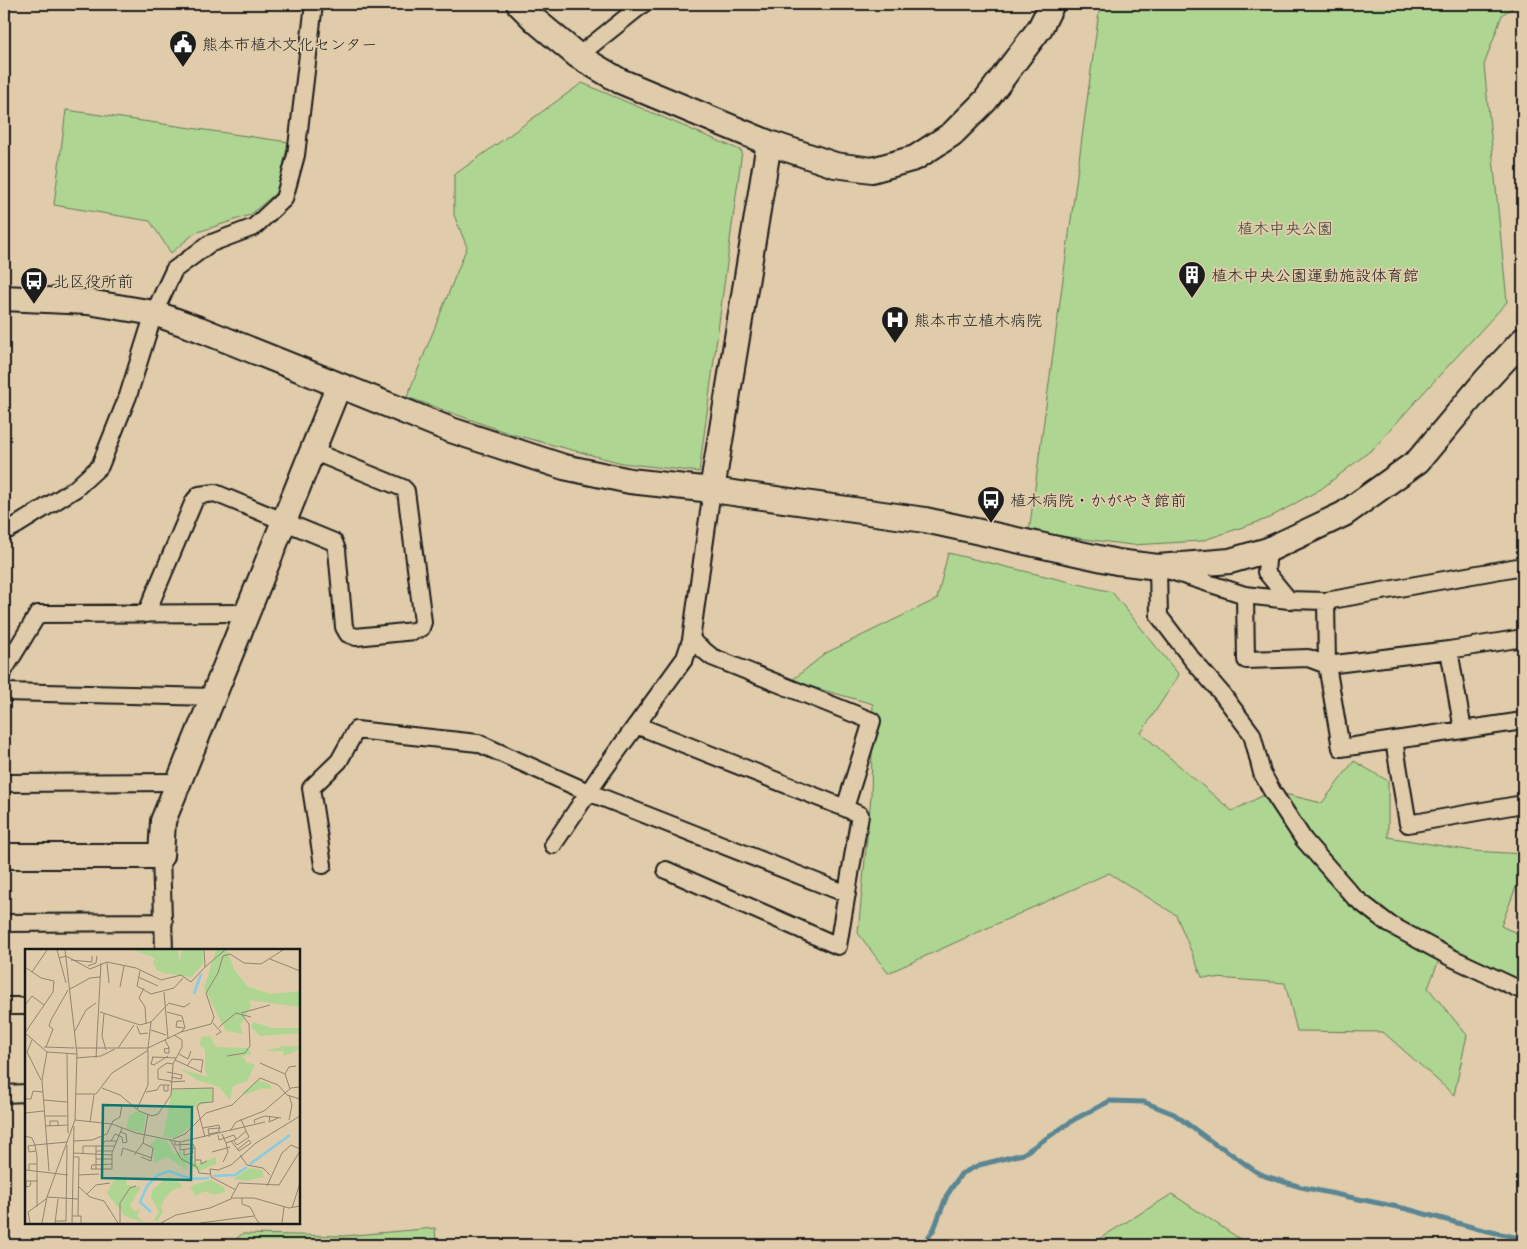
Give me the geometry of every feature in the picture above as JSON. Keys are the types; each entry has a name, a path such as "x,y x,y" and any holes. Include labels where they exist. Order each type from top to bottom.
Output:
{"street":[{"path":"4,532 75,489 100,466 128,396 154,313 174,270 208,244 254,227 284,199 296,155 314,4"},
{"path":"519,4 536,21 578,56 620,80 769,143 835,165 872,170 915,158 952,134 985,101 1040,28 1052,4"},
{"path":"578,56 643,4"},
{"path":"553,845 588,792 685,658 691,640 712,490 769,143"},
{"path":"4,298 88,302 154,313 451,430 564,468 630,481 712,490 925,520 1117,562 1158,567 1245,595 1289,600 1326,601 1523,566"},
{"path":"1158,567 1230,561 1268,550 1344,514 1418,461 1486,380 1523,340"},
{"path":"164,949 161,856 163,821 338,385"},
{"path":"146,614 194,501 199,494 215,493 330,539 335,545 344,627 348,634 356,637 414,632 421,628 423,622 406,491 403,488 312,451"},
{"path":"1268,550 1266,572 1289,600"},
{"path":"1158,567 1159,616 1252,734 1262,773 1304,840 1354,897 1389,924 1450,957 1523,991"},
{"path":"1245,595 1246,660 1308,658 1328,665 1449,650 1523,638"},
{"path":"1326,601 1328,665 1341,748 1523,721"},
{"path":"4,670 38,614 247,613"},
{"path":"691,640 712,657 872,721 844,808"},
{"path":"1449,650 1463,730"},
{"path":"4,692 214,697"},
{"path":"636,725 860,815 838,946 666,870"},
{"path":"323,865 311,788 339,761 356,730 478,742 588,792 847,894"},
{"path":"1394,741 1408,824 1523,804"},
{"path":"4,783 180,782"},
{"path":"4,856 161,856"},
{"path":"4,923 164,922"},
{"path":"4,1006 25,1006"},
{"path":"4,1094 25,1092"}],"green space":[{"name":"植木中央公園","path":"1100,4 1518,4 1502,15 1484,65 1507,302 1374,448 1321,489 1267,519 1201,541 1132,545 1029,532"},
{"path":"582,83 742,151 699,472 622,463 511,434 407,397 467,247 454,215 454,175"},
{"path":"66,110 288,142 278,191 250,215 195,233 171,253 150,221 54,205"},
{"path":"948,553 1112,592 1179,675 1141,733 1232,811 1272,791 1322,803 1354,761 1388,781 1388,837 1473,851 1523,854 1523,888 1516,887 1501,926 1523,936 1523,990 1439,960 1428,988 1467,1035 1454,1095 1383,1032 1297,1031 1285,983 1202,977 1176,915 1109,873 888,973 858,933 871,796 873,704 791,681 826,653 937,599"},
{"path":"1172,1194 1249,1245 1089,1245"},
{"path":"435,1228 436,1245 229,1245 242,1234 344,1236"}],"waterway":[{"path":"923,1245 934,1229 947,1195 961,1174 979,1165 1023,1154 1075,1119 1110,1101 1144,1102 1174,1114 1216,1145 1265,1176 1301,1187 1407,1209 1523,1239"}],"place":[{"name":"熊本市植木文化センター","path":"183,68"},
{"name":"植木中央公園運動施設体育館","path":"1192,299"},
{"name":"北区役所前","path":"34,305"},
{"name":"熊本市立植木病院","path":"895,344"},
{"name":"植木病院・かがやき館前","path":"991,524"}]}
